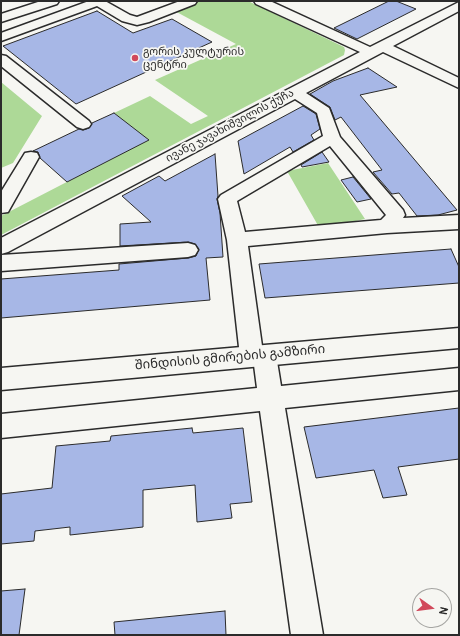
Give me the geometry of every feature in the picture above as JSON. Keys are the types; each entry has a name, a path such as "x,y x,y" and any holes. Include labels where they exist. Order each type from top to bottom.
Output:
{"street":[{"path":"1,18 54,1"},
{"path":"1,37 97,2 126,18 137,21 191,1"},
{"path":"262,1 459,84"},
{"name":"ივანე ჯავახიშვილის ქუჩა","path":"1,247 459,6"},
{"path":"1,58 83,124"},
{"path":"294,92 324,112 332,138 396,215 387,226"},
{"path":"307,635 271,398 258,356 227,199 332,138"},
{"path":"1,207 31,157"},
{"path":"236,240 387,226 459,222"},
{"path":"1,263 188,250"},
{"name":"შინდისის გმირების გამზირი","path":"1,379 459,338"},
{"path":"1,426 459,378"}],"green space":[{"path":"192,1 248,1 344,47 344,55 1,235 1,216 148,140 114,113 150,96 191,124 208,116 155,80 236,44 171,9"},
{"path":"1,82 42,116 13,163 1,168"},
{"path":"328,163 365,219 320,229 287,171"}],"building":[{"path":"389,1 396,1 416,9 357,39 334,28"},
{"name":"გორის კულტურის ცენტრი","path":"97,11 133,33 172,19 212,42 76,104 3,46"},
{"path":"368,68 397,87 360,95 457,210 438,215 417,216 399,193 392,194 373,172 382,170 341,117 335,120 330,107 310,94 333,81"},
{"path":"303,106 316,114 320,129 311,135 314,140 293,152 290,147 244,174 238,141"},
{"path":"114,113 149,140 67,182 40,158 38,152 33,151 79,129 83,130 89,128 92,123"},
{"path":"322,152 329,162 302,167 301,165"},
{"path":"215,154 217,199 220,213 223,257 206,258 210,300 1,318 1,279 119,270 119,264 196,256 199,249 195,244 188,242 120,246 120,224 151,222 122,196 159,176 165,181"},
{"path":"353,177 371,199 357,202 341,180"},
{"path":"451,249 459,267 459,283 265,298 259,264"},
{"path":"459,408 459,459 398,467 407,495 383,498 374,470 316,478 304,427"},
{"path":"192,428 193,433 243,428 252,502 230,504 232,518 197,522 195,485 143,490 143,527 70,535 70,527 35,531 34,541 1,544 1,494 52,488 56,446 110,441 111,436"},
{"path":"25,589 19,635 1,635 1,591"},
{"path":"225,611 226,635 115,635 114,622"}],"place":[{"name":"გორის კულტურის ცენტრი","path":"135,58"}]}
